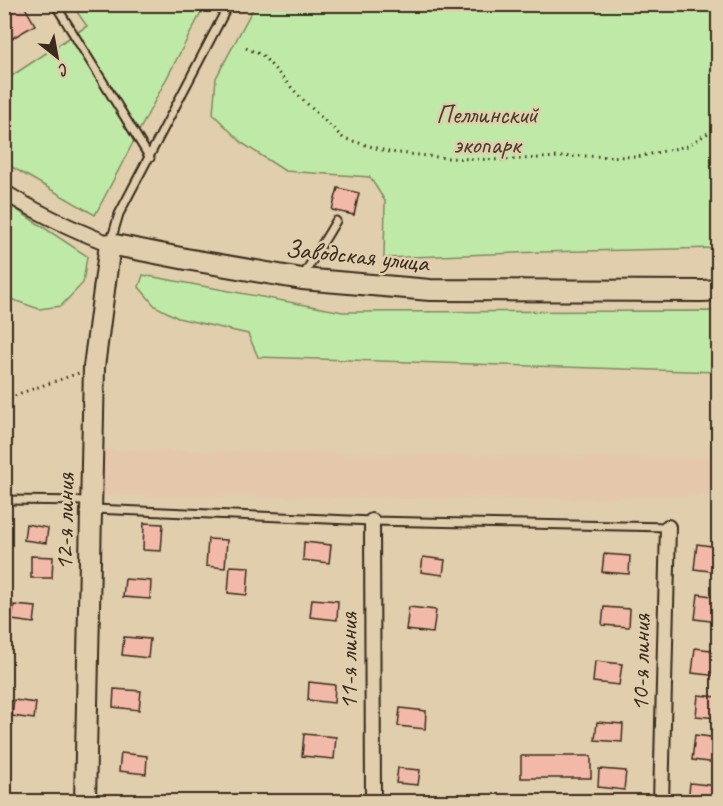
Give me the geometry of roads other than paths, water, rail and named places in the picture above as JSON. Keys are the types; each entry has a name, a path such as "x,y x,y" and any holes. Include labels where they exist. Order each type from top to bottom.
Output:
{"street":[{"name":"Заводская улица","path":"4,192 67,227 110,244 302,279 430,290 718,290"},
{"name":"12-я линия","path":"85,801 94,367 110,244"},
{"name":"11-я линия","path":"372,520 373,801"},
{"name":"10-я линия","path":"661,801 668,526"}],"lane":[{"path":"55,4 150,158"},
{"path":"110,244 119,214 229,4"},
{"path":"302,279 336,221"},
{"path":"4,500 372,520 668,526"}],"park label":[{"name":"Пеллинский экопарк","path":"487,129"}]}
